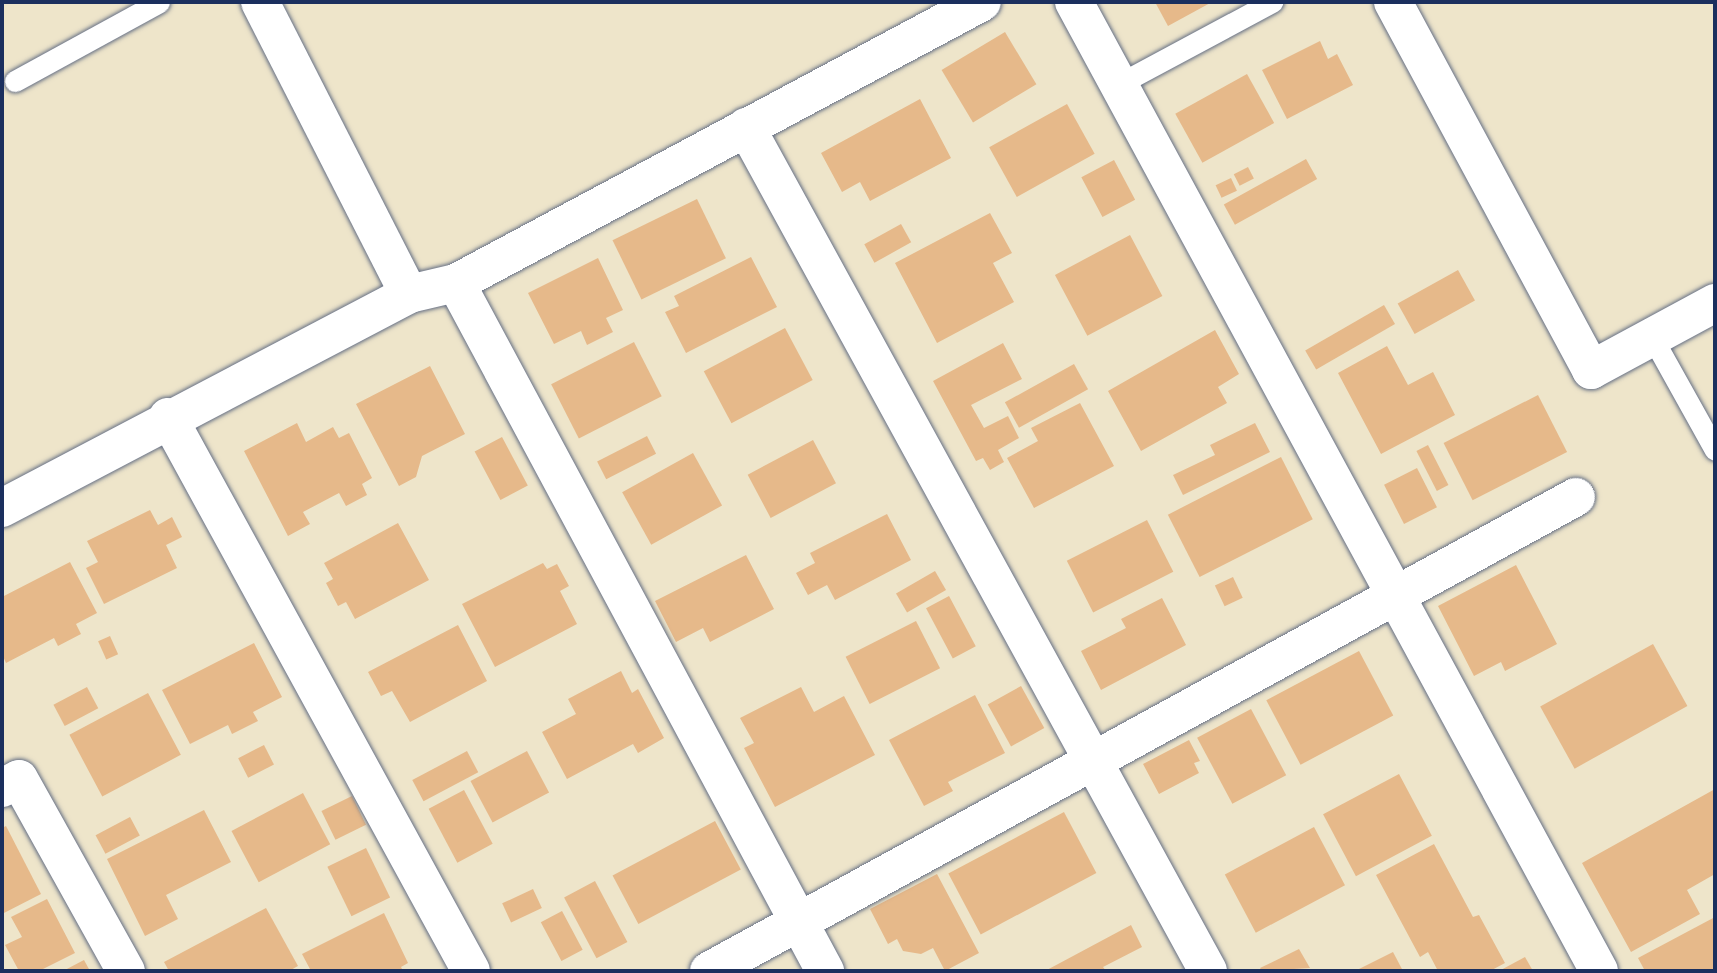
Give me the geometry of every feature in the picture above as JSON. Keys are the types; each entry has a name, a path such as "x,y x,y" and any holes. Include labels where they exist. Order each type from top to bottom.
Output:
{"street":[{"path":"260,2 409,294"},
{"path":"2,508 169,417 409,294 456,283 982,2"},
{"path":"1074,2 1599,971"},
{"path":"1393,2 1591,370 1715,303"},
{"path":"746,127 1208,971"},
{"path":"456,283 825,971"},
{"path":"169,417 471,971"},
{"path":"709,971 1576,497"},
{"path":"2,788 19,779 125,971"}],"lane":[{"path":"15,81 159,2"},
{"path":"1119,84 1272,2"},
{"path":"1652,337 1715,450"}],"building":[{"path":"1155,2 1212,2 1168,26"},
{"path":"1005,32 1036,84 973,122 942,70"},
{"path":"1320,41 1328,59 1337,54 1353,85 1287,119 1262,70"},
{"path":"1247,74 1274,123 1202,163 1175,114"},
{"path":"920,99 951,158 870,201 860,182 842,192 821,153"},
{"path":"1067,104 1095,154 1017,197 989,147"},
{"path":"1306,159 1317,179 1235,225 1224,205"},
{"path":"1114,160 1135,200 1102,217 1081,177"},
{"path":"1248,167 1254,179 1240,186 1234,174"},
{"path":"1231,178 1237,191 1222,198 1216,185"},
{"path":"697,199 726,258 641,300 613,240"},
{"path":"990,213 1012,253 993,263 1014,302 937,343 895,263"},
{"path":"901,224 911,242 874,263 864,244"},
{"path":"1130,235 1162,296 1087,336 1055,275"},
{"path":"751,257 777,307 686,353 665,312 679,306 674,296"},
{"path":"598,258 623,310 606,318 613,332 587,345 581,331 554,344 528,293"},
{"path":"1458,270 1475,301 1415,334 1398,303"},
{"path":"1384,305 1395,324 1316,370 1305,350"},
{"path":"785,328 813,380 731,423 704,371"},
{"path":"1215,330 1239,374 1218,387 1227,403 1141,451 1108,391"},
{"path":"634,342 662,396 579,439 551,384"},
{"path":"1003,343 1022,379 971,405 984,428 1008,416 1019,438 998,450 1004,462 990,470 983,458 976,461 933,381"},
{"path":"1387,346 1408,385 1433,372 1455,415 1381,454 1338,373"},
{"path":"1074,364 1088,389 1019,428 1005,402"},
{"path":"430,366 465,434 422,456 416,477 399,486 356,404"},
{"path":"1538,395 1567,452 1473,500 1444,443"},
{"path":"1080,403 1114,466 1034,508 1007,458 1038,441 1031,428"},
{"path":"297,423 306,442 333,427 339,438 349,433 372,478 362,484 367,495 346,506 339,493 303,512 310,524 288,536 244,451"},
{"path":"1255,423 1270,452 1183,495 1173,475 1215,455 1210,445"},
{"path":"647,436 656,454 606,479 597,461"},
{"path":"502,437 528,486 500,500 475,452"},
{"path":"813,440 836,483 771,518 748,475"},
{"path":"1428,445 1448,485 1437,491 1416,451"},
{"path":"693,453 722,505 651,545 622,492"},
{"path":"1281,457 1313,519 1200,577 1168,515"},
{"path":"1417,468 1437,507 1404,524 1384,485"},
{"path":"150,510 158,525 172,517 182,537 166,545 177,568 104,604 86,568 98,562 87,541"},
{"path":"887,514 911,560 835,600 827,585 808,595 796,573 815,563 810,553"},
{"path":"1147,520 1173,572 1093,613 1067,561"},
{"path":"398,523 429,580 355,619 346,602 338,606 326,583 333,579 324,563"},
{"path":"746,555 774,609 710,642 703,628 676,642 655,601"},
{"path":"70,562 97,613 76,624 81,634 58,646 54,638 6,663 2,654 2,597"},
{"path":"543,563 547,569 557,564 569,586 560,591 577,624 495,667 462,604"},
{"path":"1516,565 1557,644 1505,671 1501,662 1474,676 1438,606"},
{"path":"935,571 946,590 907,613 896,594"},
{"path":"1233,577 1243,598 1225,606 1215,585"},
{"path":"949,596 976,646 953,659 926,608"},
{"path":"1162,598 1186,645 1101,690 1081,651 1126,628 1121,619"},
{"path":"916,621 940,668 870,704 846,657"},
{"path":"458,625 487,681 410,722 392,691 381,696 368,672"},
{"path":"110,636 118,654 106,660 98,641"},
{"path":"254,643 282,697 253,712 258,721 232,734 228,725 190,744 162,690"},
{"path":"1653,644 1687,706 1575,769 1540,707"},
{"path":"1359,651 1393,715 1301,765 1266,700"},
{"path":"621,671 632,693 638,689 664,738 638,753 633,744 567,779 542,732 576,714 568,699"},
{"path":"1021,686 1044,728 1011,746 988,704"},
{"path":"87,687 98,708 65,726 53,705"},
{"path":"801,687 814,712 844,696 875,755 775,807 744,748 754,743 740,718"},
{"path":"148,693 181,755 102,797 69,735"},
{"path":"975,695 1005,753 948,782 953,791 924,806 889,740"},
{"path":"1251,709 1286,775 1232,804 1197,738"},
{"path":"1189,740 1200,761 1194,763 1199,773 1159,794 1143,764"},
{"path":"264,745 274,765 248,778 238,758"},
{"path":"467,751 478,772 424,801 412,780"},
{"path":"527,751 549,792 493,823 470,781"},
{"path":"1399,774 1432,836 1356,876 1323,814"},
{"path":"1715,789 1715,874 1687,890 1700,914 1631,952 1582,863"},
{"path":"464,790 493,844 457,863 429,809"},
{"path":"303,793 330,844 259,882 231,831"},
{"path":"352,796 366,825 335,840 321,811"},
{"path":"204,810 231,862 166,895 178,919 145,936 107,859"},
{"path":"1064,812 1096,873 981,934 948,874"},
{"path":"130,817 140,836 105,854 96,835"},
{"path":"715,821 741,870 638,924 613,875"},
{"path":"6,826 41,894 2,914 2,828"},
{"path":"1314,827 1345,885 1256,933 1225,874"},
{"path":"1434,844 1473,917 1479,915 1505,963 1490,971 1438,971 1428,952 1420,957 1376,875"},
{"path":"366,848 390,897 351,916 327,867"},
{"path":"937,874 979,953 945,971 933,948 921,954 903,951 897,939 888,944 870,909"},
{"path":"595,881 627,942 596,958 564,897"},
{"path":"533,889 542,908 511,922 502,903"},
{"path":"47,899 75,953 39,971 19,971 5,945 22,937 11,917"},
{"path":"266,908 298,966 289,971 169,971 164,962"},
{"path":"562,911 583,950 561,961 541,922"},
{"path":"384,913 408,963 401,967 403,971 311,971 302,954"},
{"path":"1715,917 1715,971 1645,971 1638,958"},
{"path":"1131,925 1142,947 1103,967 1106,971 1045,971"},
{"path":"1299,949 1310,968 1262,971 1260,968"},
{"path":"1393,952 1403,971 1355,971"},
{"path":"1525,957 1533,971 1499,971"},
{"path":"84,960 90,971 63,971"}]}
